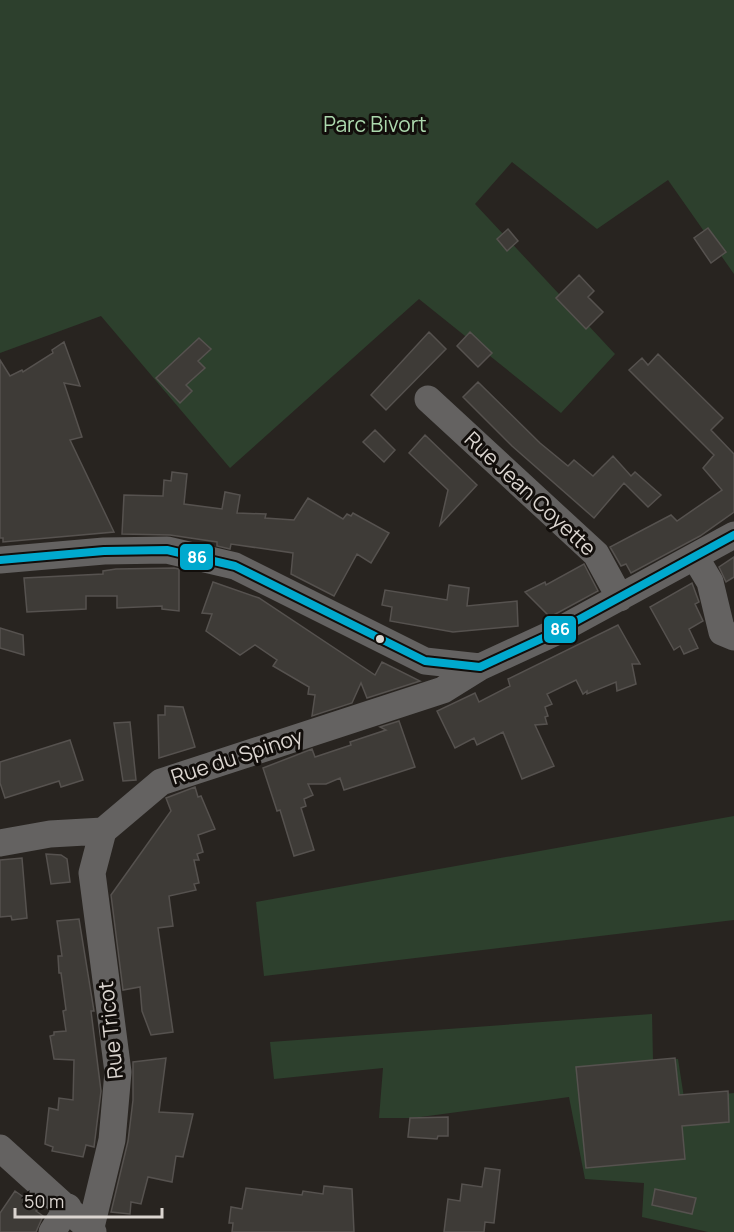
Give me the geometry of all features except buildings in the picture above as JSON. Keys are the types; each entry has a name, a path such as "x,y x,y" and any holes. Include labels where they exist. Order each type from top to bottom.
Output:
{"street":[{"name":"Rue Jean Coyette","path":"428,399 596,554 620,598"},
{"name":"Rue du Spinoy","path":"103,831 161,782 443,690 480,667 620,598 734,535"},
{"path":"0,560 104,551 166,550 236,566 425,661 480,667"},
{"path":"695,556 710,582 722,632 734,637"},
{"path":"0,843 50,834 103,831"},
{"name":"Rue Tricot","path":"92,1230 112,1140 118,1071 92,873 103,831"},
{"path":"0,1148 92,1230"},
{"path":"52,1232 68,1207"}],"green space":[{"name":"Parc Bivort","path":"0,0 734,0 734,274 668,180 597,229 512,162 475,204 615,354 561,413 419,299 230,468 101,316 0,353"},
{"path":"734,816 734,920 264,976 256,902"},
{"path":"652,1014 653,1060 678,1059 684,1098 734,1093 734,1232 708,1232 642,1217 644,1183 585,1179 569,1097 413,1118 379,1118 383,1068 274,1079 270,1042"}],"transit line":[{"name":"86","path":"0,560 104,551 167,550 235,566 425,661 480,667 556,632 734,535"}]}
